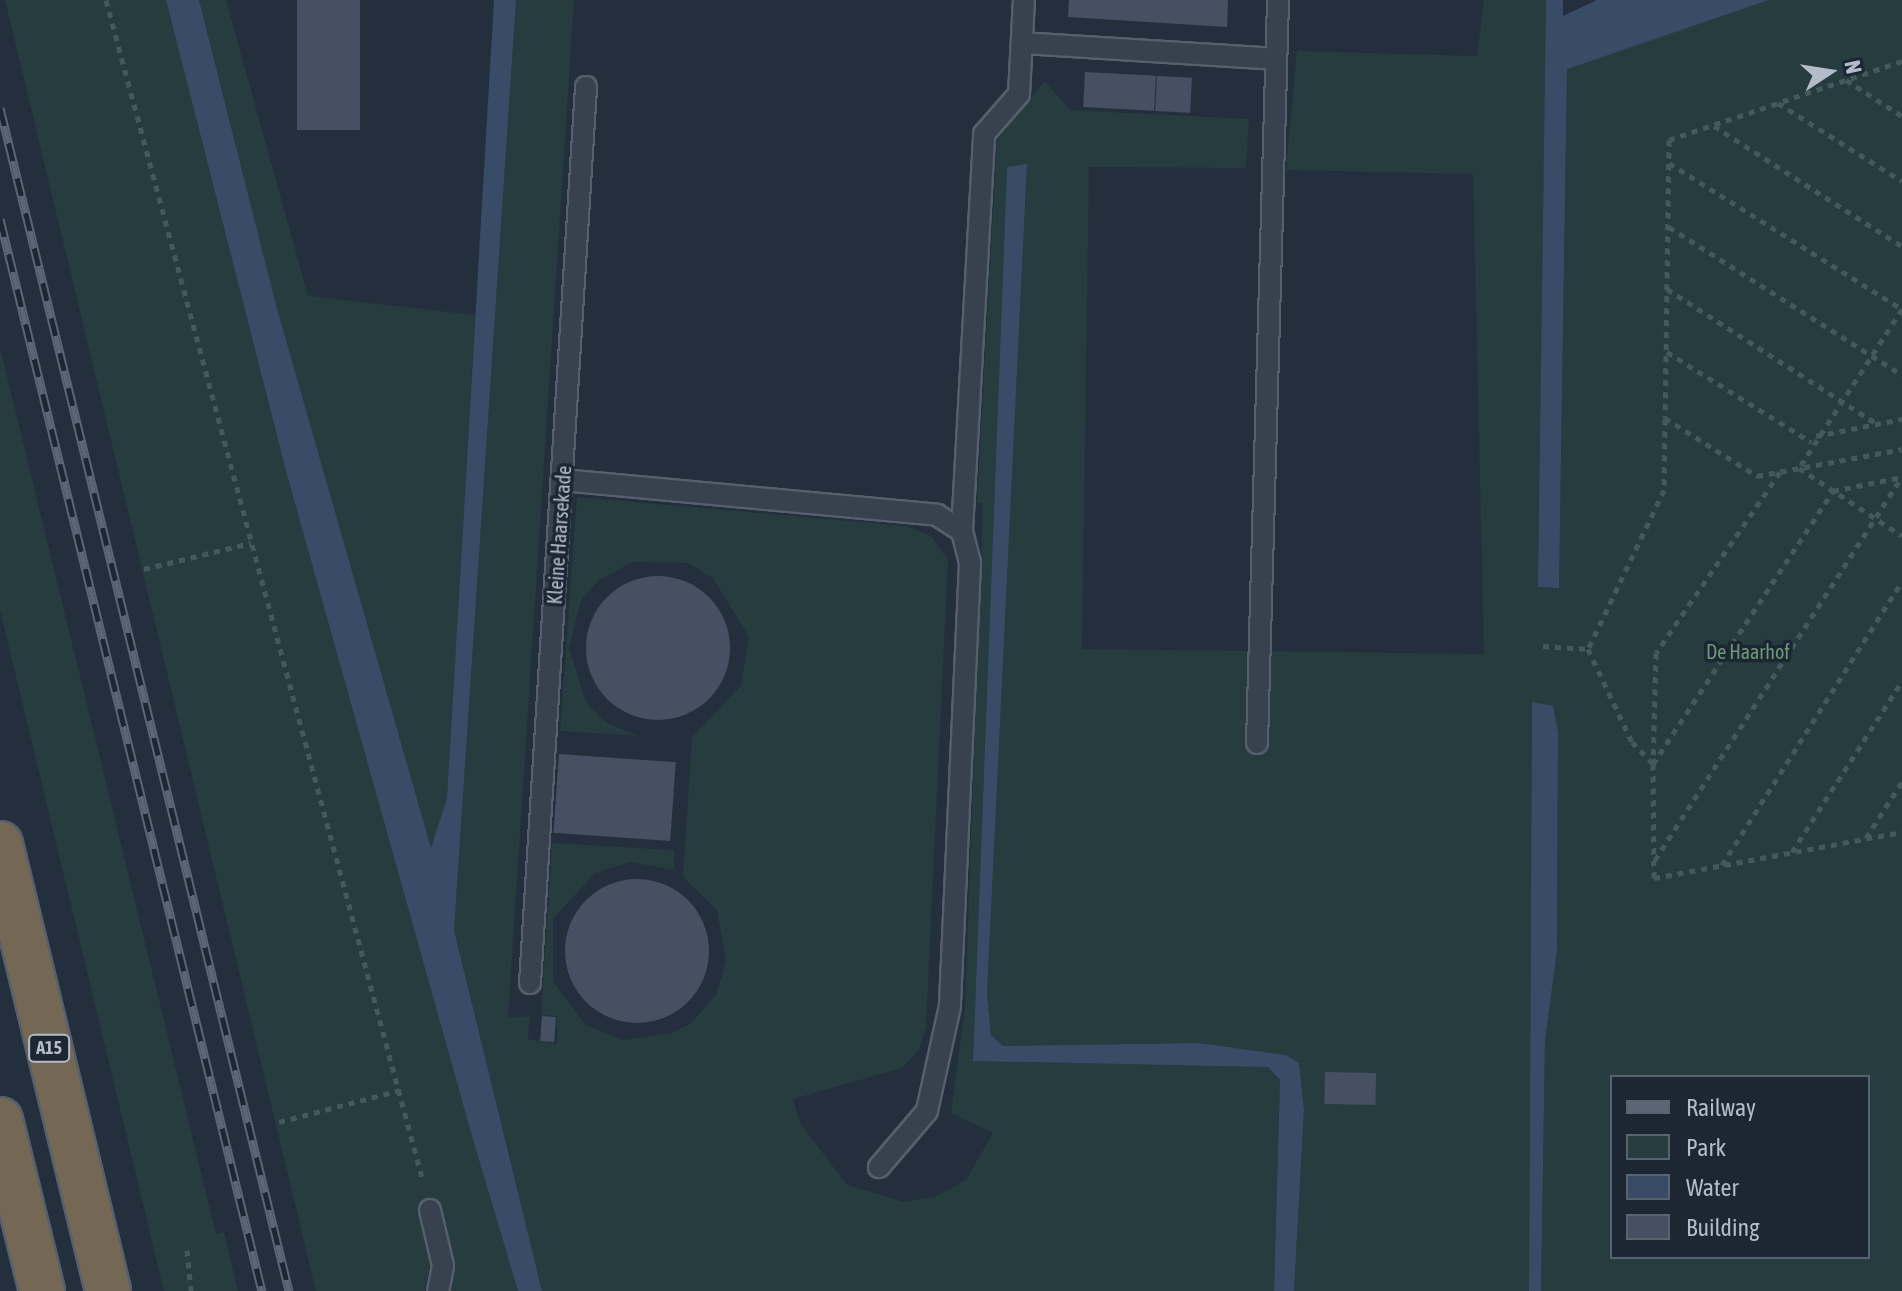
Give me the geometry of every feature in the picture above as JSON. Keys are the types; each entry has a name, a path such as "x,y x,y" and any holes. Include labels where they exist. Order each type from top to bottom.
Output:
{"highway":[{"name":"A15","path":"0,844 104,1271"},
{"path":"0,1120 42,1291"}],"lane":[{"path":"879,1167 927,1111 950,1006 970,563 962,531 984,134 1019,94 1024,0"},
{"path":"1257,743 1278,0"},
{"path":"1022,43 1275,59"},
{"name":"Kleine Haarsekade","path":"530,983 586,87"},
{"path":"562,480 937,515 962,531"},
{"path":"430,1210 443,1266 438,1291"}],"path":[{"path":"106,0 248,544 400,1090 430,1210"},
{"path":"1588,649 1664,490 1669,140 1902,61"},
{"path":"1846,80 1902,116"},
{"path":"1778,103 1902,181"},
{"path":"1713,125 1902,246"},
{"path":"1669,163 1902,309 1813,439 1799,468"},
{"path":"1668,226 1902,375"},
{"path":"1667,289 1877,424"},
{"path":"1666,352 1813,439 1902,419"},
{"path":"1665,418 1757,476 1902,449"},
{"path":"1799,468 1902,536"},
{"path":"1780,472 1656,653 1654,878 1902,832"},
{"path":"1653,764 1833,491 1902,477"},
{"path":"1654,861 1902,477"},
{"path":"144,569 248,544"},
{"path":"1722,865 1902,581"},
{"path":"1543,646 1588,649"},
{"path":"1588,649 1632,742 1653,764"},
{"path":"1792,853 1902,681"},
{"path":"1866,839 1902,782"},
{"path":"279,1122 400,1090"},
{"path":"187,1250 191,1291"}],"green space":[{"path":"5,0 166,0 286,471 518,1291 449,1291 455,1268 442,1204 419,1211 430,1264 425,1291 316,1291"},
{"path":"199,0 226,0 308,296 475,315 447,798 431,848 276,305"},
{"name":"De Haarhof","path":"516,0 574,0 508,1018 530,1016 528,1039 557,1044 557,1016 541,1015 552,843 674,850 674,870 630,862 595,873 553,919 553,982 586,1025 621,1040 672,1033 690,1024 716,995 726,961 717,910 683,877 692,737 741,686 749,637 713,578 688,563 632,562 599,580 581,600 569,648 586,703 607,723 639,736 560,731 577,497 906,526 931,536 948,560 926,1027 919,1050 902,1068 793,1099 800,1123 847,1185 904,1202 935,1197 966,1180 993,1133 951,1113 965,1008 983,503 977,502 997,140 1045,81 1070,110 1249,119 1246,168 1089,167 1082,649 1484,654 1473,174 1286,170 1297,51 1477,56 1484,0 1546,0 1539,587 1559,588 1567,68 1769,0 1902,0 1902,1291 1541,1291 1545,1042 1557,950 1558,732 1532,703 1529,1291 1294,1291 1304,1110 1299,1063 1199,1043 1003,1046 991,1035 987,994 1027,165 1007,167 973,1061 1268,1066 1280,1080 1274,1291 542,1291 454,930"},
{"path":"0,348 216,1234 224,1232 238,1291 164,1291 0,610"}],"water":[{"path":"166,0 199,0 276,305 431,848 447,798 494,0 516,0 454,930 542,1291 518,1291 472,1136 286,471"},
{"path":"1546,0 1563,0 1563,16 1597,0 1769,0 1567,69 1559,588 1538,587"},
{"path":"1027,164 987,994 991,1035 1003,1046 1199,1043 1285,1055 1299,1063 1304,1110 1294,1291 1274,1291 1280,1080 1268,1067 973,1061 1007,167"},
{"path":"1532,702 1553,706 1558,732 1557,950 1545,1042 1541,1291 1529,1291"}],"building":[{"path":"297,0 360,0 360,130 297,130"},
{"path":"1069,0 1228,0 1227,27 1068,17"},
{"path":"1085,72 1156,76 1154,111 1083,107"},
{"path":"1157,76 1192,78 1190,113 1155,111"},
{"path":"658,576 686,581 709,597 725,620 730,648 725,676 709,699 686,715 658,720 630,715 607,699 591,676 586,648 591,620 607,597 630,581"},
{"path":"559,754 676,762 670,841 553,833"},
{"path":"637,879 665,884 688,900 704,923 709,951 704,979 688,1002 665,1018 637,1023 609,1018 586,1002 570,979 565,951 570,923 586,900 609,884"},
{"path":"542,1016 556,1017 554,1042 540,1041"},
{"path":"1325,1072 1376,1073 1375,1105 1324,1104"}],"railway":[{"path":"0,108 289,1291"},
{"path":"0,219 262,1291"}]}
